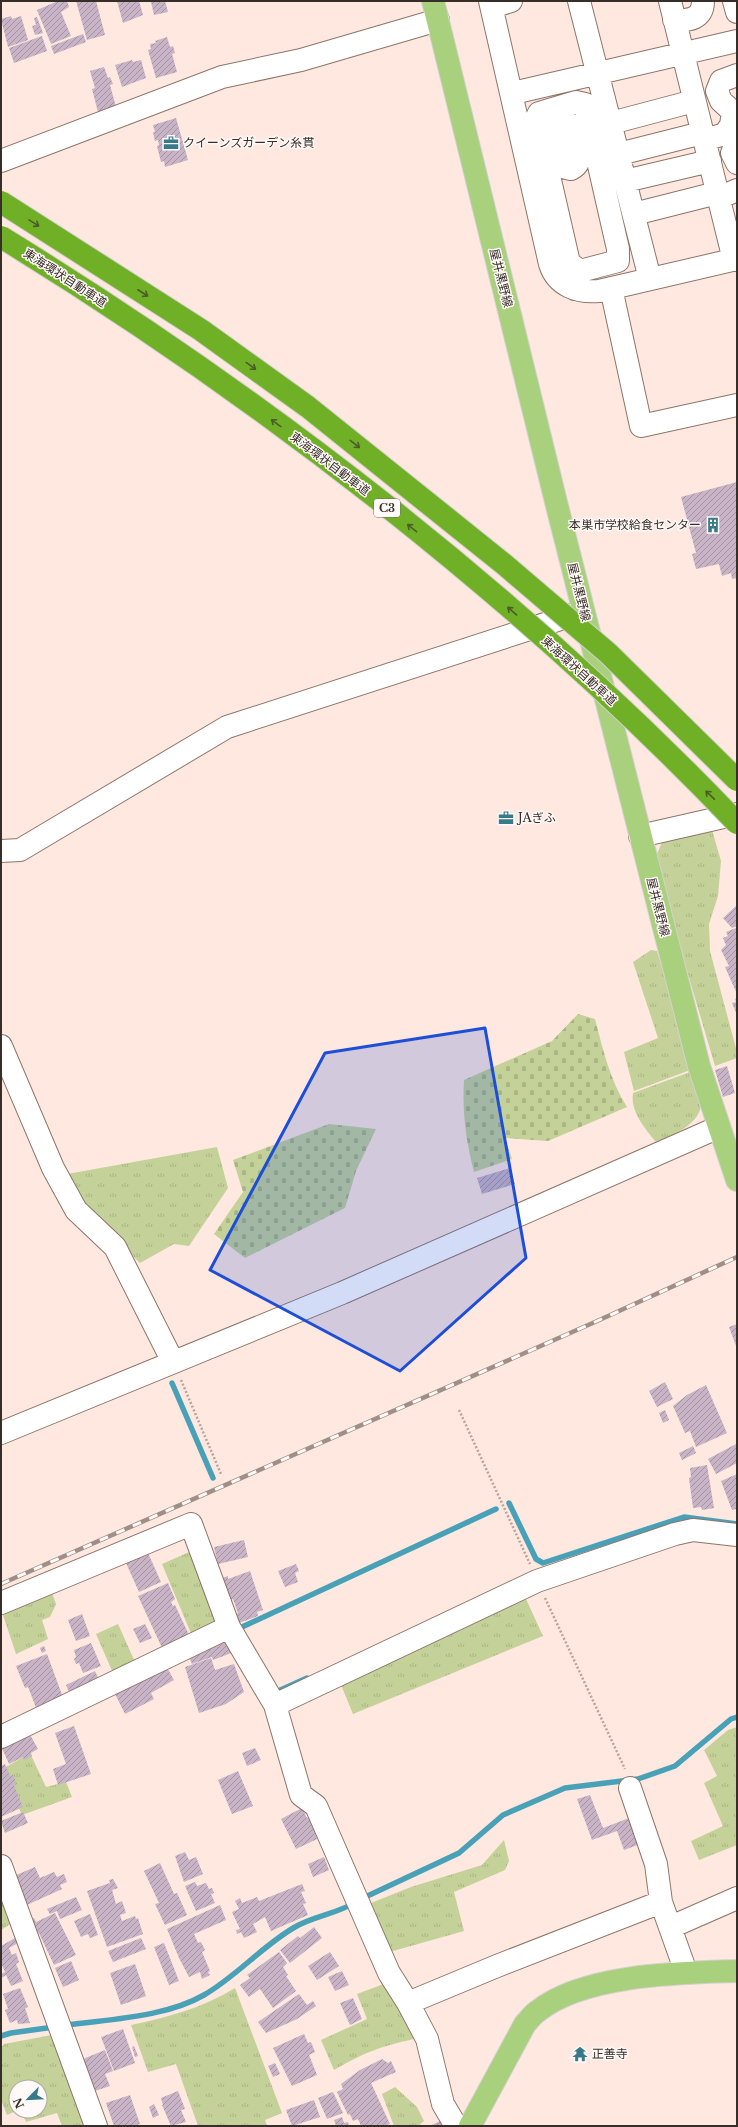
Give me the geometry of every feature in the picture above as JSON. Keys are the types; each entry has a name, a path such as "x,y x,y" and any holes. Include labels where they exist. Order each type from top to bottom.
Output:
{"highway":[{"name":"C3","path":"1,202 201,330 308,407 505,565 608,653 737,780"},
{"name":"東海環状自動車道","path":"1,237 48,266 201,368 341,471 475,578 602,690 737,823"}],"main road":[{"name":"屋井黒野線","path":"436,11 584,612 699,1066 737,1180"},
{"path":"470,2126 488,2096 525,2024 538,2010 568,1993 594,1986 625,1980 686,1972 737,1971"}],"street":[{"path":"579,1 650,279"},
{"path":"672,10 686,21 695,19 700,14 703,7 703,1"},
{"path":"498,3 513,93 553,272 557,278 575,289 586,292 611,288 736,259 726,200 710,161 672,10"},
{"path":"1,161 222,77 301,60 436,11"},
{"path":"513,93 599,75 737,42"},
{"path":"619,154 703,136 725,134 731,125 733,112 721,101 717,91 721,82 737,75"},
{"path":"611,123 694,101"},
{"path":"569,263 580,271 618,261 618,249 585,104 576,102 559,115 552,129 552,137 556,144 566,145 557,150 557,162 563,168 598,162"},
{"path":"559,115 539,114 536,119 575,289"},
{"path":"737,142 732,153 737,163"},
{"path":"625,181 710,161"},
{"path":"634,214 726,200"},
{"path":"611,288 641,426 737,404"},
{"path":"1,851 20,850 228,727 584,612"},
{"path":"640,836 737,814"},
{"path":"1,1046 52,1168 76,1210 115,1247 173,1362"},
{"path":"1,1434 342,1293 719,1127"},
{"path":"1,1603 191,1524 229,1627 275,1705 301,1795 316,1806 357,1903 389,1973 408,2003 427,2039 443,2104 456,2126"},
{"path":"275,1705 537,1581 675,1534 694,1530 737,1535"},
{"path":"1,1737 229,1627"},
{"path":"630,1788 656,1864 661,1902 671,1926 686,1972"},
{"path":"1,1866 96,2126"},
{"path":"671,1926 737,1898"},
{"path":"408,2003 497,1966 661,1902"}],"path":[{"path":"173,1362 221,1474"}],"highlighted area":[{"path":"485,1028 526,1258 400,1371 210,1270 325,1053"}],"green space":[{"path":"712,830 721,861 718,896 709,924 710,951 737,1052 737,1058 715,1066 677,937 656,856 663,840"},
{"path":"651,950 657,951 693,1069 634,1091 624,1052 658,1038 633,962"},
{"path":"578,1014 595,1019 604,1053 616,1086 627,1107 548,1141 505,1138 512,1159 474,1172 465,1126 464,1080 552,1041"},
{"path":"693,1071 701,1097 701,1106 698,1114 694,1121 680,1131 656,1142 636,1113 633,1093"},
{"path":"329,1124 376,1129 356,1171 345,1208 245,1258 214,1234 243,1192 233,1160"},
{"path":"217,1147 228,1188 189,1246 174,1244 140,1263 82,1206 67,1174"},
{"path":"196,1549 219,1616 213,1627 192,1636 162,1564"},
{"path":"50,1587 56,1604 50,1617 42,1620 48,1639 16,1654 1,1609"},
{"path":"526,1599 543,1636 353,1714 341,1685"},
{"path":"118,1624 135,1662 113,1673 96,1634"},
{"path":"737,1727 737,1845 699,1860 691,1841 723,1826 704,1783 717,1776 704,1750 728,1730"},
{"path":"30,1753 46,1787 66,1782 72,1797 22,1815 1,1770"},
{"path":"504,1840 509,1861 505,1870 454,1892 464,1931 386,1953 366,1905 411,1887 482,1865"},
{"path":"1,1888 12,1923 1,1930"},
{"path":"389,1982 419,2038 395,2043 375,2050 355,2058 334,2070 321,2040 367,2019 357,1994"},
{"path":"235,1988 282,2113 265,2120 267,2126 198,2126 176,2064 148,2072 131,2025 185,2011 210,2001"},
{"path":"57,2034 90,2126 62,2126 57,2113 48,2116 48,2079 8,2079 7,2115 1,2100 1,2048 4,2044"},
{"path":"395,2087 417,2107 424,2121 418,2126 394,2126 382,2094"},
{"path":"25,2119 36,2119 26,2122"}],"building":[{"path":"58,1 67,1 69,7 61,12 71,36 51,44 37,10"},
{"path":"76,1 96,1 105,35 87,40"},
{"path":"117,1 139,1 143,15 123,23"},
{"path":"165,1 168,12 154,15 151,2"},
{"path":"11,16 12,19 21,16 28,40 8,47 1,19"},
{"path":"37,17 43,33 35,35 32,26 36,25 34,18"},
{"path":"83,34 86,42 54,54 51,46"},
{"path":"42,36 47,51 14,63 9,48"},
{"path":"167,37 170,47 173,46 175,53 172,54 177,72 156,78 148,50 151,49 150,44 156,43 155,41"},
{"path":"132,60 133,62 141,60 146,78 122,87 115,65"},
{"path":"104,67 108,78 110,77 113,84 110,85 116,107 98,112 92,89 95,88 90,71"},
{"name":"クイーンズガーデン糸貫","path":"176,118 188,160 165,167 164,161 161,162 157,146 159,145 158,140 155,141 153,125"},
{"name":"本巣市学校給食センター","path":"737,482 737,578 732,579 731,573 722,576 719,564 696,569 692,554 696,553 681,497"},
{"path":"737,905 737,926 732,928 723,918"},
{"path":"736,928 737,994 725,967 729,966 721,950 726,945 723,938 728,936 726,932"},
{"path":"737,998 737,1015 732,1003 736,1002 735,999"},
{"path":"727,1066 735,1093 723,1097 715,1070"},
{"path":"510,1168 515,1184 482,1194 477,1178"},
{"path":"737,1324 737,1345 736,1346 729,1327"},
{"path":"665,1382 673,1399 657,1407 649,1391"},
{"path":"706,1385 727,1433 696,1447 690,1431 685,1433 673,1406 687,1395"},
{"path":"665,1410 669,1420 663,1423 659,1413"},
{"path":"736,1444 737,1463 716,1474 708,1459"},
{"path":"693,1446 696,1453 682,1460 679,1453"},
{"path":"707,1465 714,1508 702,1510 701,1507 693,1508 689,1478 691,1477 690,1468"},
{"path":"737,1474 737,1512 736,1509 732,1510 721,1481"},
{"path":"244,1540 248,1557 218,1564 214,1547"},
{"path":"148,1553 161,1582 139,1592 126,1563"},
{"path":"296,1564 299,1571 295,1573 298,1582 285,1587 278,1571"},
{"path":"250,1571 263,1610 257,1612 258,1616 239,1623 236,1614 238,1613 233,1599 227,1601 219,1579 228,1576 228,1579"},
{"path":"168,1583 175,1599 171,1602 173,1606 175,1605 190,1637 163,1650 138,1596"},
{"path":"82,1614 90,1636 76,1641 68,1620"},
{"path":"145,1624 152,1638 140,1643 133,1629"},
{"path":"228,1641 234,1652 213,1660 212,1657 192,1664 189,1657"},
{"path":"91,1643 101,1666 83,1673 79,1663 76,1664 74,1659 76,1657 74,1650"},
{"path":"44,1646 46,1651 42,1653 40,1648"},
{"path":"47,1654 64,1700 37,1710 28,1687 25,1688 16,1666"},
{"path":"211,1658 215,1670 234,1664 244,1692 226,1704 199,1713 185,1667"},
{"path":"165,1664 174,1680 151,1693 154,1699 125,1714 115,1694"},
{"path":"95,1671 101,1684 72,1698 66,1685"},
{"path":"74,1726 91,1774 58,1785 53,1769 66,1764 55,1733"},
{"path":"28,1731 38,1749 31,1753 32,1756 24,1760 23,1757 9,1764 1,1746"},
{"path":"255,1748 261,1760 247,1766 242,1753"},
{"path":"5,1764 10,1776 13,1775 17,1784 14,1785 23,1807 1,1817 1,1766"},
{"path":"238,1771 253,1806 232,1814 218,1780"},
{"path":"590,1795 603,1828 637,1815 646,1842 624,1850 617,1831 592,1840 577,1799"},
{"path":"302,1808 307,1818 309,1817 317,1839 296,1849 281,1819"},
{"path":"23,1812 28,1823 5,1833 1,1821"},
{"path":"185,1852 189,1860 196,1857 203,1874 184,1882 175,1856"},
{"path":"324,1857 329,1870 313,1877 308,1864"},
{"path":"160,1863 174,1894 177,1893 187,1915 165,1925 155,1904 159,1903 144,1871"},
{"path":"35,1867 40,1878 54,1872 57,1877 64,1874 67,1882 60,1885 62,1889 27,1905 14,1876"},
{"path":"113,1879 118,1888 112,1890 116,1904 122,1901 126,1913 120,1915 122,1921 135,1916 136,1919 138,1918 143,1934 107,1947 87,1891 110,1883 109,1880"},
{"path":"195,1882 197,1886 206,1883 209,1889 212,1888 214,1893 211,1894 215,1903 196,1911 185,1886"},
{"path":"302,1884 305,1891 301,1892 306,1903 303,1904 308,1915 271,1931 265,1917 253,1924 257,1932 244,1938 241,1932 237,1934 236,1930 240,1929 232,1912 239,1909 235,1901 240,1898 242,1903 257,1897 259,1901"},
{"path":"76,1897 82,1910 60,1919 57,1911 50,1914 47,1909"},
{"path":"220,1905 226,1920 194,1934 198,1943 201,1942 205,1950 202,1952 210,1971 208,1972 210,1975 202,1979 200,1972 189,1977 167,1929"},
{"path":"55,1913 76,1955 54,1965 39,1933 36,1934 30,1920 34,1918 36,1922"},
{"path":"90,1914 98,1935 90,1938 88,1934 81,1937 74,1921"},
{"path":"314,1927 322,1938 290,1963 280,1950 298,1936 300,1938"},
{"path":"15,1938 18,1943 9,1948 12,1955 16,1953 19,1962 16,1964 23,1981 11,1986 6,1975 1,1978 1,1974 5,1972 1,1963 1,1946"},
{"path":"141,1938 146,1949 113,1962 108,1951"},
{"path":"164,1943 179,1981 169,1985 154,1947"},
{"path":"279,1952 287,1963 283,1967 288,1975 286,1976 296,1991 273,2008 260,1989 249,1997 240,1985 250,1978 247,1975"},
{"path":"330,1952 339,1966 317,1980 308,1966"},
{"path":"71,1961 79,1980 63,1987 55,1968"},
{"path":"135,1964 146,1996 121,2005 110,1973"},
{"path":"342,1971 349,1985 335,1991 328,1977"},
{"path":"20,1988 28,2007 25,2008 30,2023 18,2024 17,2020 10,2023 5,2010 8,2009 3,1994"},
{"path":"299,1994 307,2005 313,2001 316,2006 297,2019 266,2033 258,2022"},
{"path":"353,1998 362,2019 350,2025 340,2003"},
{"path":"123,2029 135,2063 114,2071 101,2037"},
{"path":"304,2034 308,2043 311,2042 315,2052 309,2055 317,2075 292,2086 273,2048"},
{"path":"134,2046 138,2056 135,2057 132,2047"},
{"path":"105,2050 113,2071 105,2074 110,2086 95,2091 83,2059"},
{"path":"382,2059 388,2063 391,2061 396,2072 371,2083 390,2124 385,2126 361,2126 358,2119 353,2121 350,2114 348,2115 337,2092 343,2089 341,2084 360,2070"},
{"path":"275,2063 280,2074 273,2077 268,2066"},
{"path":"178,2091 185,2109 181,2110 186,2122 171,2126 162,2105 161,2098"},
{"path":"333,2092 343,2113 327,2119 318,2098"},
{"path":"130,2095 140,2124 134,2126 114,2126 106,2103"},
{"path":"314,2100 320,2117 292,2126 286,2110"},
{"path":"154,2104 159,2115 153,2118 149,2107"},
{"path":"342,2117 344,2123 348,2122 349,2126 336,2126 334,2120"},
{"path":"442,2120 445,2126 430,2126"}],"waterway":[{"path":"172,1383 213,1478"},
{"path":"509,1503 536,1559 543,1563 684,1517 737,1524"},
{"path":"242,1627 496,1509"},
{"path":"276,1692 307,1678"},
{"path":"361,1899 459,1853 503,1815 565,1788 638,1779 675,1766 731,1719 737,1717"},
{"path":"68,2025 156,2013 189,2002 204,1995 228,1979 272,1943 295,1927 302,1923 340,1910 354,1903"},
{"path":"1,2036 11,2033 54,2027"}],"railway":[{"path":"1,1584 595,1322 737,1257"}],"place":[{"name":"クイーンズガーデン糸貫","path":"171,143"},
{"name":"本巣市学校給食センター","path":"713,525"},
{"name":"JAぎふ","path":"506,818"},
{"name":"正善寺","path":"580,2054"}]}
